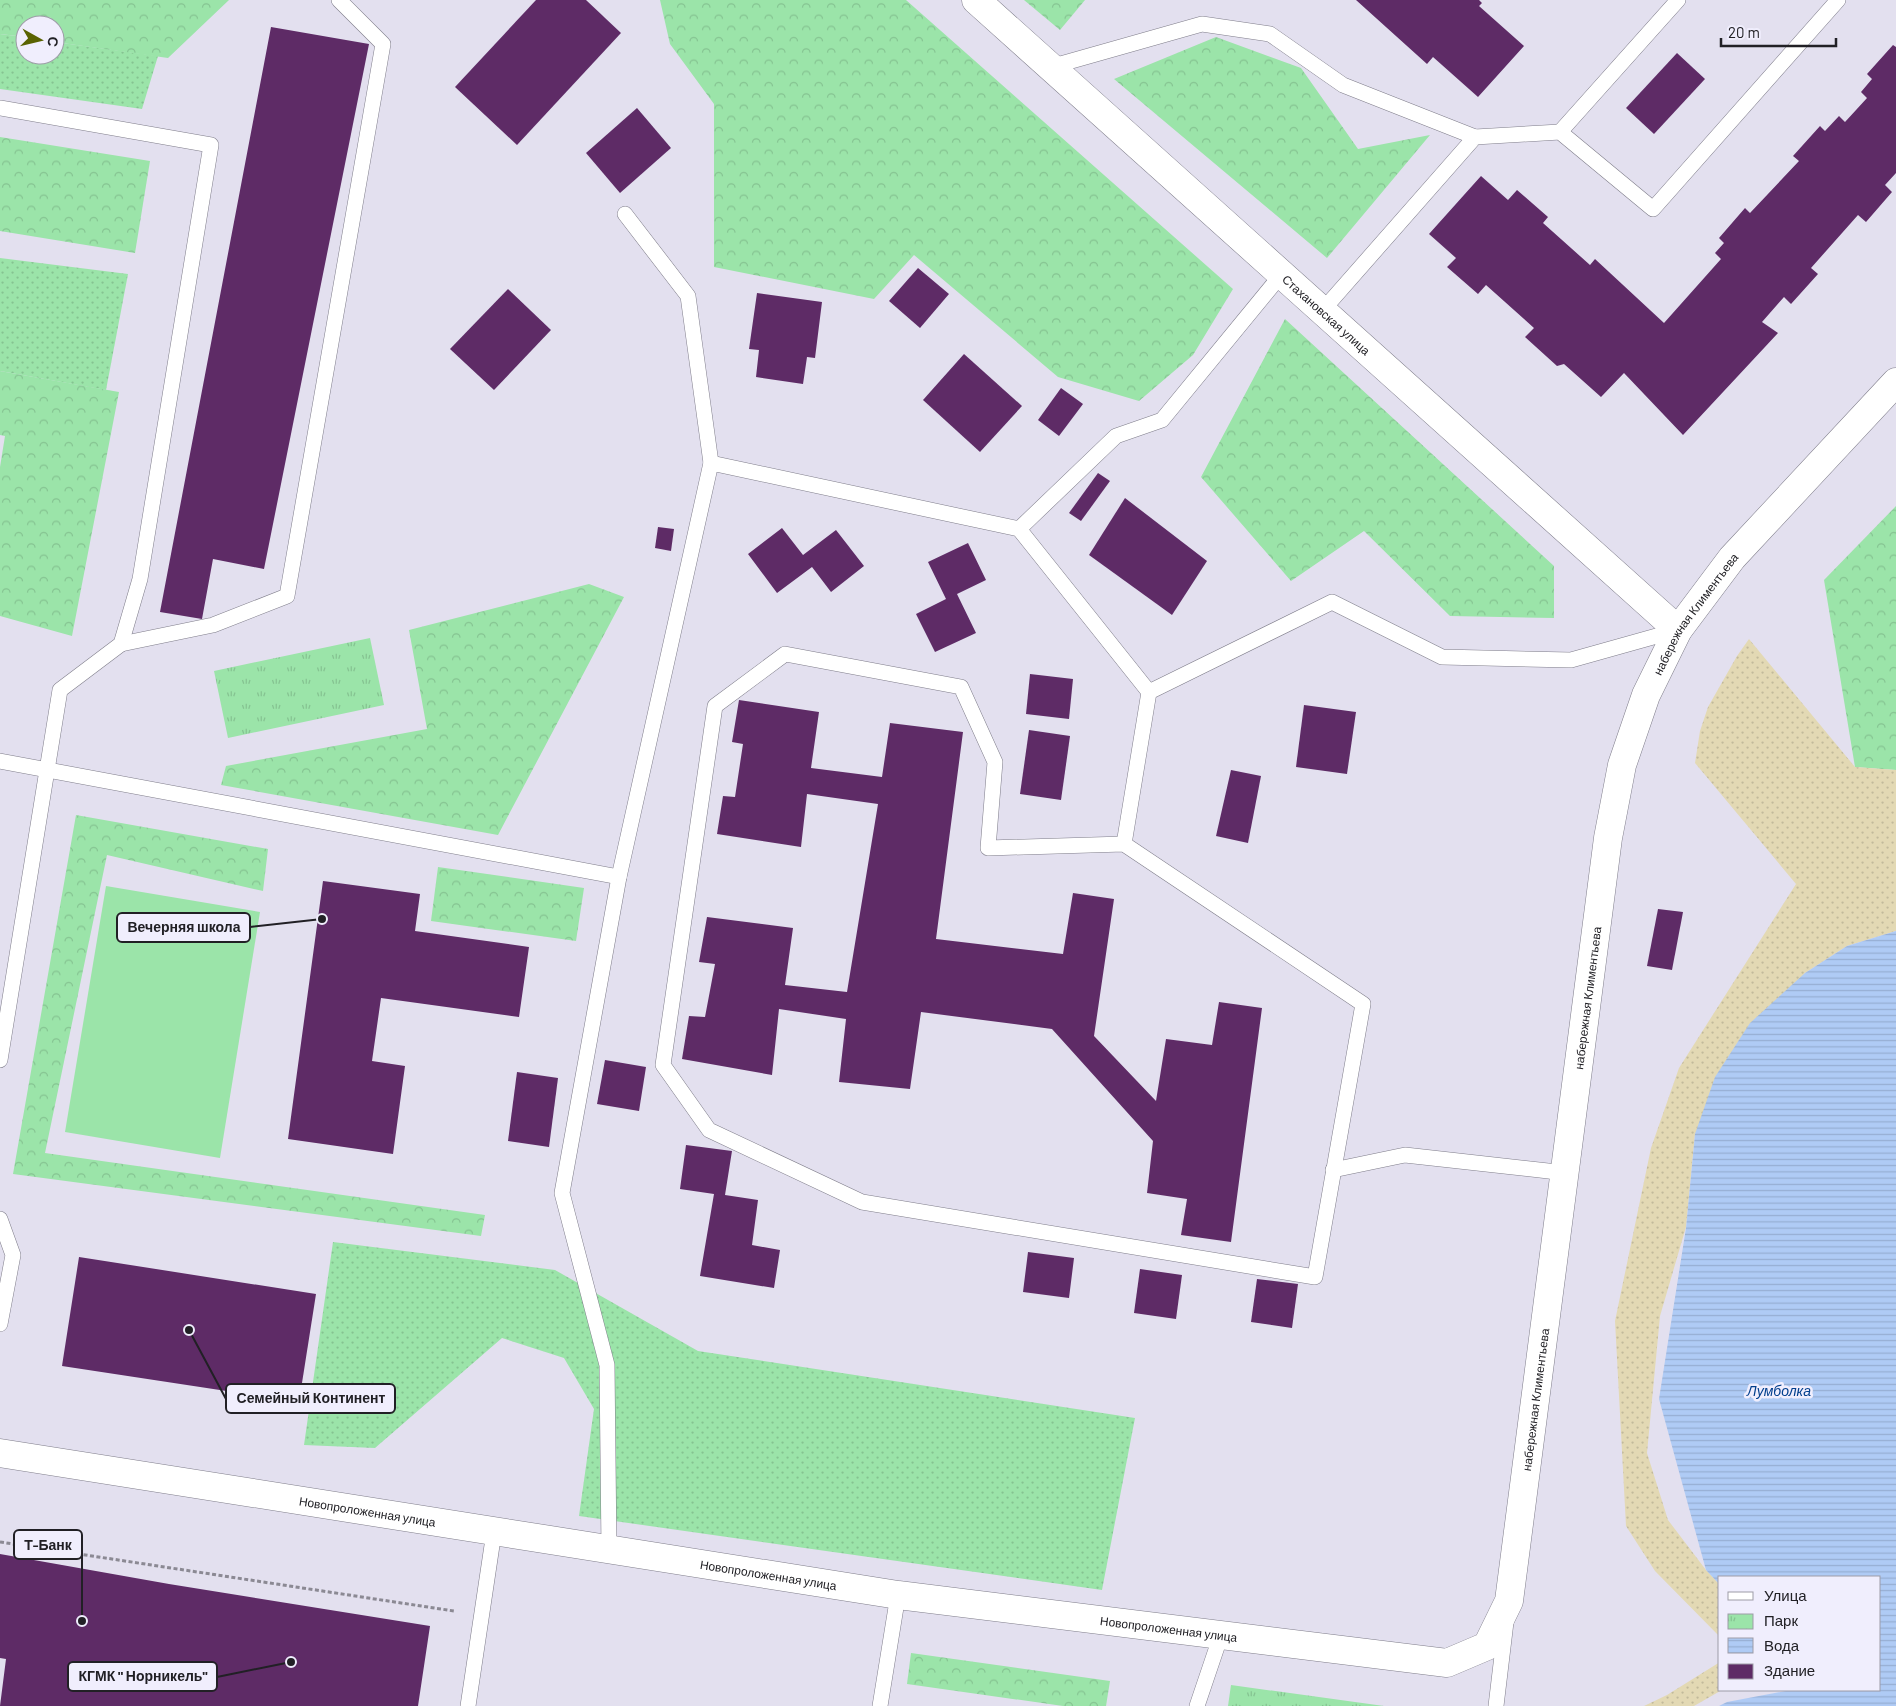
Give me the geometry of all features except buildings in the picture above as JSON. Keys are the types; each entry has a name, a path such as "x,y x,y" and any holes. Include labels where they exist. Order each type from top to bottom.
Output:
{"street":[{"name":"Стахановская улица","path":"976,0 1678,630"},
{"name":"набережная Климентьева","path":"1509,1601 1608,838 1622,765 1646,695 1678,630 1732,558 1896,382"},
{"name":"Новопроложенная улица","path":"0,1454 898,1595 1447,1663 1486,1646 1509,1601"}],"lane":[{"path":"0,1060 60,690 121,644 213,625 286,596 383,44 339,0"},
{"path":"1560,132 1678,0"},
{"path":"1050,67 1202,24 1270,34 1343,85 1475,137 1560,132 1653,209 1838,0"},
{"path":"0,108 210,145 140,579 121,644"},
{"path":"1322,311 1475,137"},
{"path":"609,1550 607,1365 562,1193 619,877 711,463 688,296 625,214"},
{"path":"1019,529 1116,436 1162,420 1282,275"},
{"path":"711,463 1019,529 1149,692 1124,844"},
{"path":"1149,692 1332,602 1442,657 1572,660 1678,630"},
{"path":"785,654 961,687 995,762 988,848 1124,844 1363,1004 1333,1170 1315,1277 862,1202 709,1130 663,1065 715,706 785,654"},
{"path":"0,761 619,877"},
{"path":"1333,1170 1405,1154 1566,1173"},
{"path":"0,1219 13,1255 0,1324"},
{"path":"468,1706 494,1532"},
{"path":"880,1706 898,1595"},
{"name":"набережная Климентьева","path":"1496,1706 1509,1601"},
{"path":"1197,1706 1222,1634"}],"path":[{"path":"0,1542 482,1615"}],"green space":[{"path":"0,0 229,0 168,58 65,43 65,15 15,15 15,36 0,34"},
{"path":"660,0 906,0 1233,289 1193,355 1139,401 1058,377 914,255 874,299 714,267 714,104 670,44"},
{"path":"1024,0 1085,0 1060,30"},
{"path":"0,34 15,36 15,65 65,65 65,43 158,56 142,109 0,89"},
{"path":"1216,37 1301,68 1358,149 1430,135 1327,258 1114,79"},
{"path":"0,137 150,161 135,253 0,231"},
{"path":"0,258 128,274 106,390 0,371"},
{"path":"1285,319 1554,566 1554,618 1450,616 1364,531 1291,581 1201,477"},
{"path":"0,371 119,392 72,636 0,616 0,467 5,436 0,435"},
{"path":"1896,506 1896,770 1855,767 1824,580"},
{"path":"589,584 624,597 498,835 221,785 226,766 427,729 409,630"},
{"path":"370,638 384,705 228,738 214,671"},
{"path":"76,815 268,849 263,891 107,855 45,1153 485,1215 481,1236 13,1174"},
{"path":"438,867 584,888 576,941 431,921"},
{"path":"106,886 260,912 220,1158 65,1132"},
{"path":"333,1242 555,1270 698,1351 1135,1418 1102,1590 579,1516 594,1409 564,1358 502,1338 375,1448 304,1445"},
{"path":"911,1653 1110,1681 1106,1706 1063,1706 907,1684"},
{"path":"1231,1685 1384,1706 1228,1706"}],"sand":[{"path":"1749,639 1855,767 1896,770 1896,931 1847,946 1805,973 1695,1134 1686,1227 1660,1316 1647,1453 1668,1520 1718,1583 1718,1635 1655,1571 1626,1526 1615,1321 1651,1148 1679,1068 1796,884 1695,763 1700,731 1708,707"},
{"path":"1718,1663 1718,1691 1720,1691 1694,1706 1644,1706 1667,1695"}],"water":[{"name":"Лумболка","path":"1896,931 1896,1706 1719,1706 1727,1702 1786,1691 1881,1691 1881,1576 1718,1576 1718,1583 1706,1570 1659,1399 1686,1228 1695,1134 1715,1077 1750,1023 1805,973 1847,946"}],"place":[{"name":"Вечерняя школа","path":"322,919"},
{"name":"Семейный Континент","path":"189,1330"},
{"name":"Т-Банк","path":"82,1621"},
{"name":"КГМК \" Норникель\"","path":"291,1662"}]}
